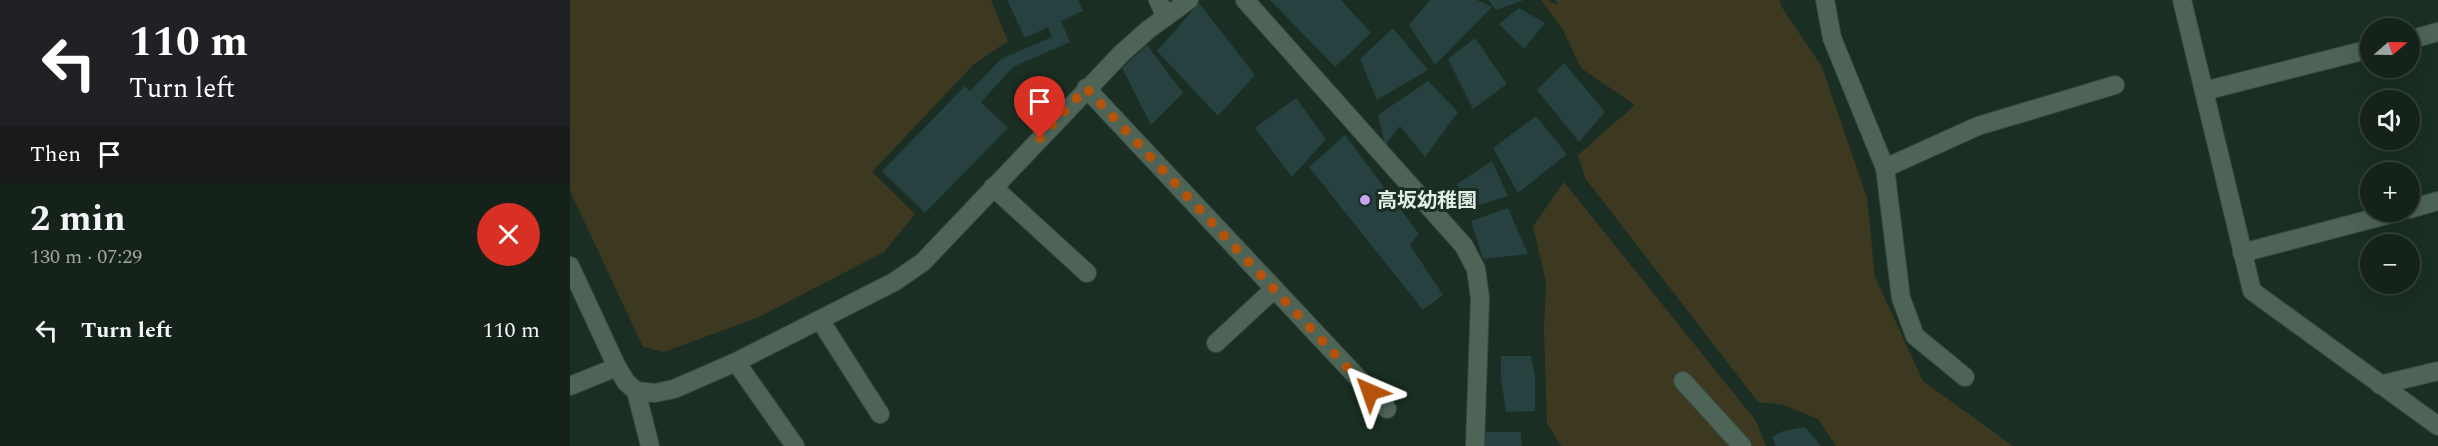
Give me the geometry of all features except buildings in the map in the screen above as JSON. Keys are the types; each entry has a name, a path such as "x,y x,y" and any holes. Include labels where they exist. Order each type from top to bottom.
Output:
{"street":[{"path":"1158,0 1166,17"},
{"path":"636,392 655,393 674,389 736,362 894,282 923,262 1086,88 1121,54 1190,0"},
{"path":"1245,0 1464,246 1476,269 1480,298 1475,446"},
{"path":"1825,0 1832,38 1885,168 1904,308 1916,336 1965,377"},
{"path":"2182,0 2252,291 2438,426"},
{"path":"2420,37 2438,32"},
{"path":"2204,91 2360,52"},
{"path":"1885,168 1978,126 2115,85"},
{"path":"1086,88 1387,409"},
{"path":"993,187 1087,273"},
{"path":"2420,205 2438,201"},
{"path":"2242,253 2360,222"},
{"path":"570,266 617,367 626,382 636,392 650,446"},
{"path":"1216,343 1274,289"},
{"path":"820,320 880,414"},
{"path":"736,362 795,446"},
{"path":"570,386 617,367"},
{"path":"2380,385 2438,371"},
{"path":"1683,381 1742,446"}],"shaded area":[{"path":"570,0 991,0 1008,41 973,65 872,172 915,214 884,252 759,317 664,352 643,347 570,191"},
{"path":"1541,0 1558,5 1556,0 1780,0 1781,6 1822,67 1867,198 1875,277 1923,381 2013,446 1836,446 1818,419 1784,405 1758,402 1585,178 1578,155 1635,105 1581,68 1563,30"},
{"path":"1564,182 1756,421 1766,446 1561,446 1547,423 1544,329 1546,282 1533,226"}],"place":[{"name":"高坂幼稚園","path":"1365,200"}],"route":[{"path":"1040,138 1086,88 1370,392"}]}
